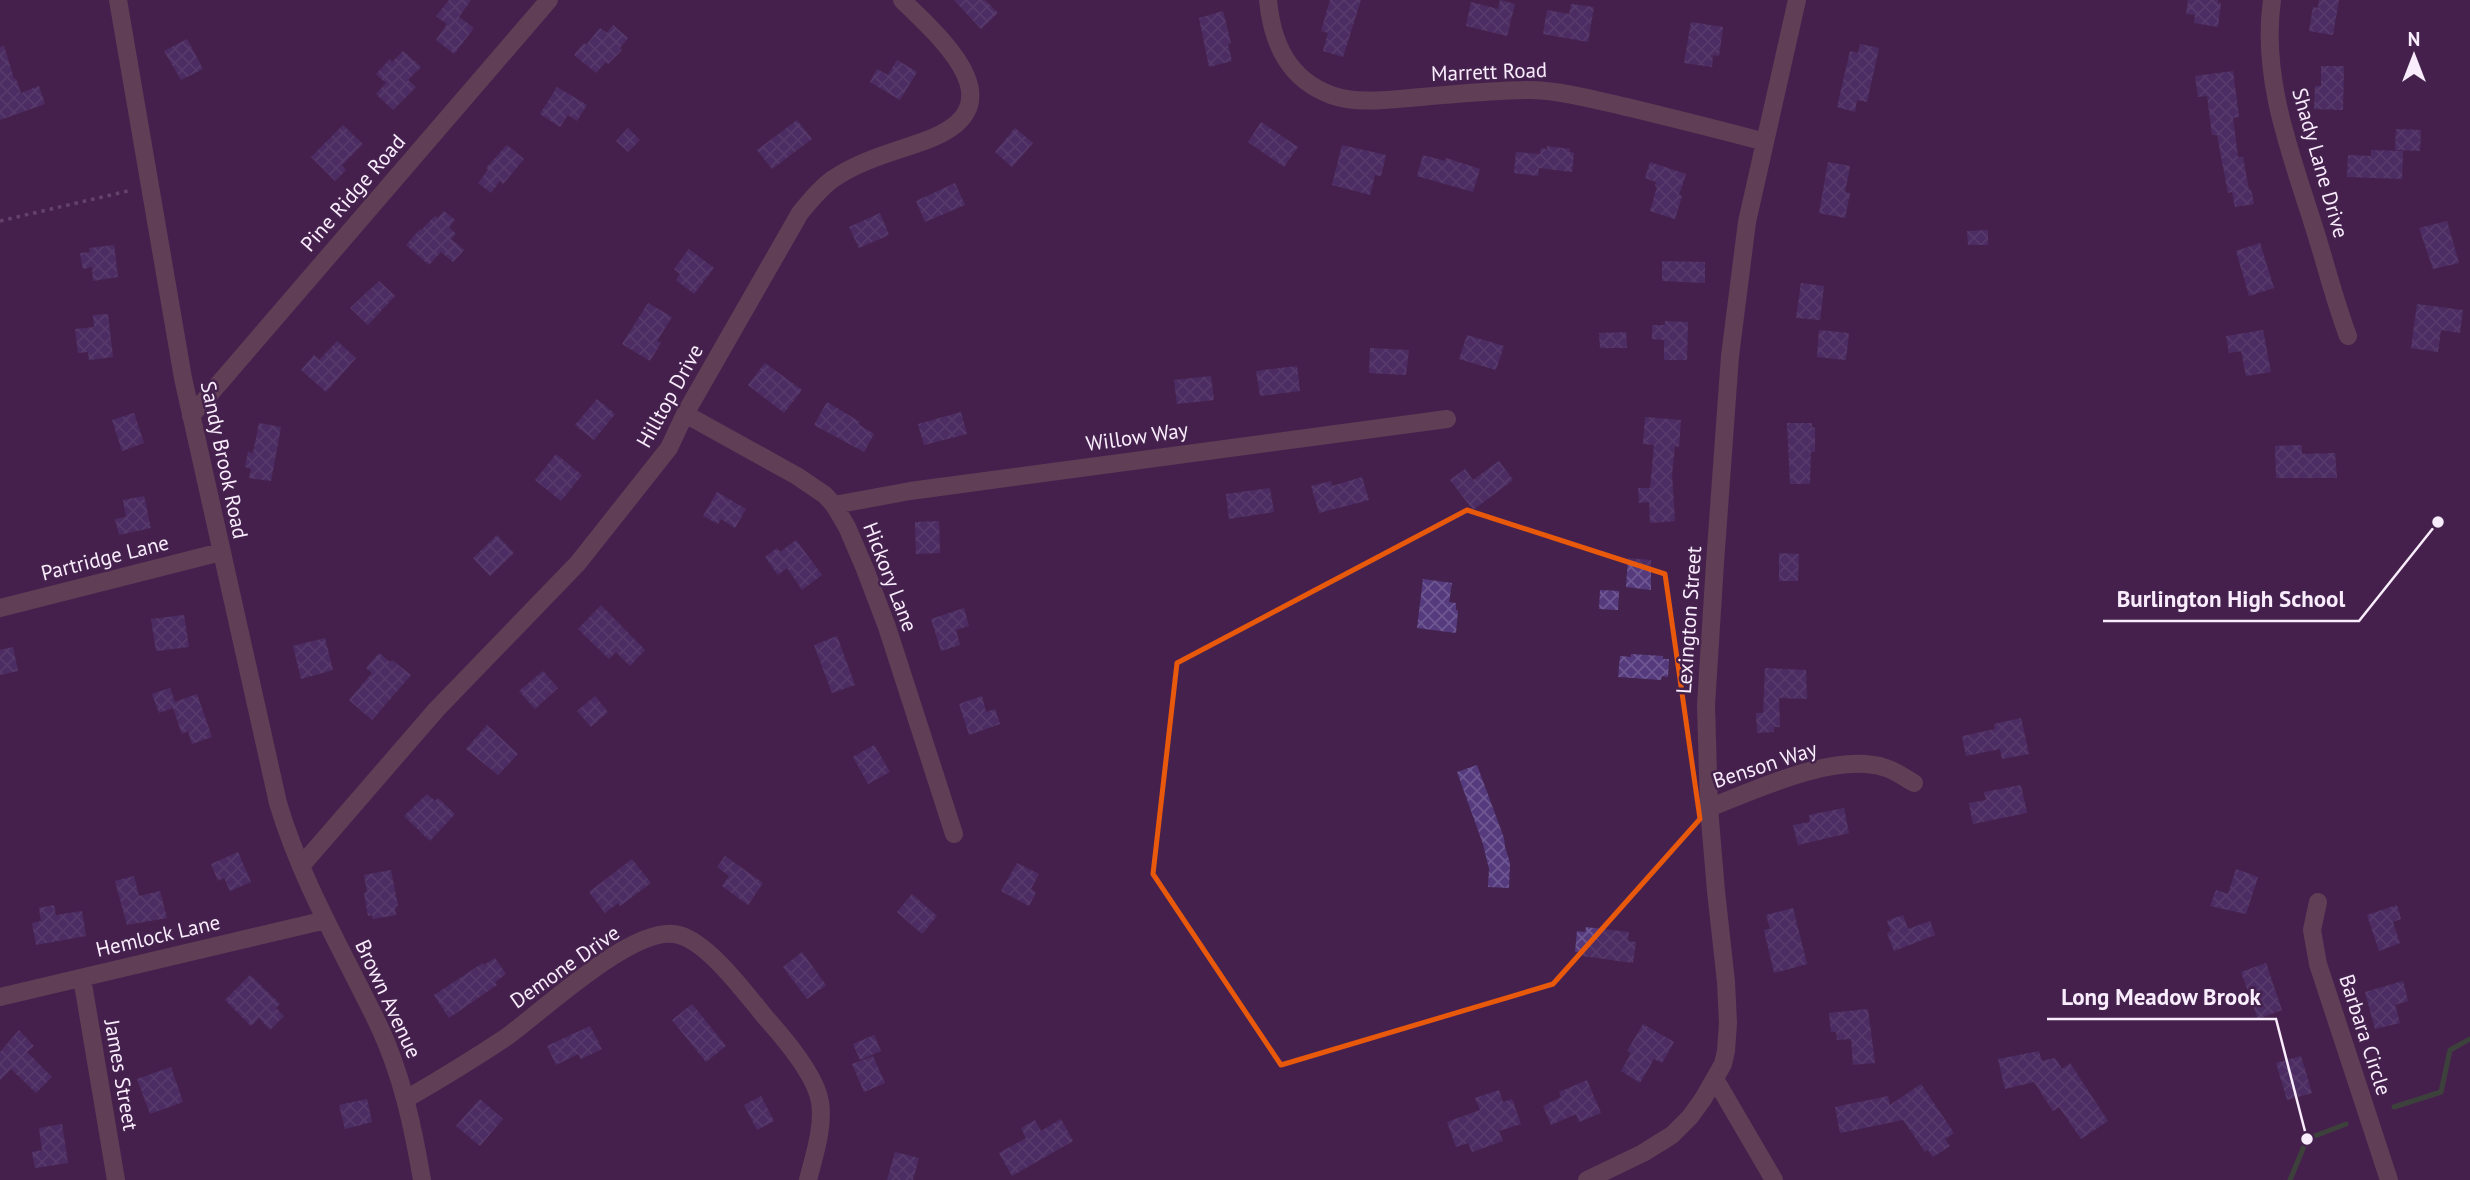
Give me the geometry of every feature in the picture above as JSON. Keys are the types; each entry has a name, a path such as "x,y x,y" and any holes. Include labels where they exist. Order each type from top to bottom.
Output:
{"street":[{"name":"Sandy Brook Road","path":"118,0 191,416 221,552 278,803 288,838 326,920"},
{"name":"Pine Ridge Road","path":"191,416 549,0"},
{"name":"Hilltop Drive","path":"301,866 436,710 578,562 663,457 800,214 817,193 846,171 872,158 930,139 957,124 966,114 971,102 970,85 965,71 954,54 902,0"},
{"name":"Marrett Road","path":"1268,0 1270,22 1277,47 1289,68 1308,85 1333,96 1360,100 1396,99 1534,90 1600,101 1765,142"},
{"name":"Lexington Street","path":"1587,1180 1643,1153 1672,1135 1690,1117 1723,1064 1728,1023 1709,807 1706,705 1730,356 1747,222 1797,0"},
{"name":"Shady Lane Drive","path":"2272,0 2269,58 2281,120 2334,298 2348,336"},
{"name":"Hickory Lane","path":"685,414 797,476 825,495 834,505 847,527 887,627 954,834"},
{"name":"Willow Way","path":"834,505 897,493 1447,419"},
{"name":"Partridge Lane","path":"0,608 221,552"},
{"name":"Benson Way","path":"1709,807 1805,772 1847,765 1867,764 1886,768 1914,783"},
{"name":"Barbara Circle","path":"2318,902 2312,930 2318,964 2389,1180"},
{"name":"Hemlock Lane","path":"0,997 326,920"},
{"name":"Brown Avenue","path":"326,920 379,1027 412,1122 422,1180"},
{"name":"Demone Drive","path":"405,1099 505,1038 614,955 649,938 678,934 715,959 775,1028 810,1076 820,1100 821,1112 808,1180"},
{"name":"James Street","path":"82,978 116,1180"},
{"path":"1715,1079 1774,1180"}],"path":[{"path":"0,221 151,186"}],"highlighted area":[{"path":"1467,510 1665,574 1700,819 1553,984 1281,1065 1153,874 1177,663"}],"building":[{"path":"449,0 471,0 459,17 474,28 454,54 436,40 447,24 436,16"},
{"path":"954,0 985,0 998,13 981,29"},
{"path":"1330,0 1361,0 1343,57 1323,51 1328,33 1321,31"},
{"path":"1500,0 1515,4 1507,36 1466,26 1471,2 1498,9"},
{"path":"2188,0 2218,0 2218,3 2221,3 2218,27 2194,23 2195,15 2186,14"},
{"path":"2319,0 2339,0 2333,35 2309,31 2313,7 2318,8"},
{"path":"1571,4 1594,7 1588,42 1543,34 1547,10 1569,14"},
{"path":"1223,11 1231,43 1228,44 1232,61 1209,67 1199,18"},
{"path":"1691,22 1723,27 1719,56 1713,55 1712,67 1684,63"},
{"path":"613,25 628,38 620,48 622,50 596,73 574,55 600,28 607,33"},
{"path":"187,39 203,69 181,80 164,51"},
{"path":"1860,44 1879,48 1867,102 1857,100 1855,112 1837,107 1850,51 1858,53"},
{"path":"4,46 21,93 39,86 45,104 0,120 0,47"},
{"path":"403,51 421,67 408,80 416,87 393,110 376,94 386,83 376,74 390,59 392,62"},
{"path":"897,60 917,72 900,100 870,82 877,69 888,75"},
{"path":"2321,66 2344,66 2343,110 2314,109 2315,86 2321,86"},
{"path":"2233,71 2239,117 2233,118 2238,157 2243,157 2254,204 2235,207 2232,192 2228,193 2217,135 2212,135 2207,96 2198,97 2195,76"},
{"path":"557,87 587,105 577,121 568,115 560,127 540,114"},
{"path":"797,120 812,139 772,169 757,150"},
{"path":"1261,122 1298,147 1284,167 1248,142"},
{"path":"343,125 363,144 342,165 346,170 335,181 311,157"},
{"path":"628,128 640,140 628,152 616,141"},
{"path":"1015,128 1033,143 1012,167 995,152"},
{"path":"2396,129 2421,130 2420,151 2395,150"},
{"path":"507,145 524,159 503,184 500,181 491,193 478,183 488,170 486,168"},
{"path":"1342,145 1386,155 1381,176 1375,175 1370,195 1332,185"},
{"path":"1547,146 1570,149 1569,152 1574,153 1572,172 1539,168 1538,176 1514,173 1516,152 1540,154 1541,148 1547,149"},
{"path":"2371,150 2403,151 2402,179 2347,177 2348,155 2371,156"},
{"path":"1423,155 1445,161 1446,158 1480,169 1473,192 1417,176"},
{"path":"1650,162 1686,174 1675,219 1650,211 1657,187 1656,182 1645,178"},
{"path":"1828,162 1850,166 1845,192 1850,193 1845,218 1819,213"},
{"path":"955,183 965,205 925,222 916,201"},
{"path":"444,211 455,220 449,227 456,234 451,239 464,250 453,262 441,252 429,265 406,245 420,229"},
{"path":"880,213 889,235 859,248 849,227"},
{"path":"2447,221 2459,263 2433,269 2419,228"},
{"path":"1988,230 1988,245 1968,245 1967,231"},
{"path":"2260,243 2274,288 2249,296 2236,251"},
{"path":"114,245 118,277 93,281 92,267 83,269 80,253 90,252 89,248"},
{"path":"689,249 714,268 694,294 676,280 680,274 674,269"},
{"path":"1662,261 1705,262 1705,283 1662,281"},
{"path":"379,281 395,296 368,325 350,308"},
{"path":"1801,283 1824,286 1820,320 1796,318"},
{"path":"648,303 672,317 657,341 661,343 650,361 622,344"},
{"path":"2417,304 2463,310 2460,333 2441,330 2438,352 2411,348"},
{"path":"108,314 113,357 89,360 88,352 78,353 75,329 94,327 93,315"},
{"path":"1665,321 1688,322 1687,360 1664,360 1664,340 1652,339 1652,325 1665,325"},
{"path":"1819,330 1849,333 1846,360 1817,357"},
{"path":"2263,330 2271,372 2246,376 2241,351 2229,353 2226,336"},
{"path":"1626,332 1627,348 1600,348 1599,333"},
{"path":"1467,335 1504,346 1496,370 1459,359"},
{"path":"337,341 356,358 326,392 301,370 314,355 319,360"},
{"path":"1370,348 1409,350 1406,375 1369,373"},
{"path":"765,363 802,390 784,413 748,385"},
{"path":"1297,366 1300,391 1260,396 1256,371"},
{"path":"1211,376 1214,400 1177,404 1174,380"},
{"path":"597,399 615,414 594,440 575,425"},
{"path":"827,402 874,434 864,452 814,425"},
{"path":"961,412 967,434 924,445 918,424"},
{"path":"134,413 144,443 122,451 112,420"},
{"path":"1645,417 1681,420 1679,447 1675,446 1672,474 1675,521 1650,523 1649,502 1639,503 1638,488 1650,488 1654,445 1643,444"},
{"path":"259,423 281,427 271,481 249,478 251,469 245,467 248,452 253,453"},
{"path":"1787,423 1812,423 1815,428 1815,452 1811,452 1810,484 1790,484"},
{"path":"2302,445 2302,454 2335,453 2337,478 2276,478 2275,446"},
{"path":"556,454 582,475 561,501 535,480"},
{"path":"1499,461 1513,480 1473,510 1450,480 1465,469 1473,480"},
{"path":"1362,477 1369,500 1319,513 1311,486 1331,481 1332,486"},
{"path":"1270,488 1274,512 1229,519 1226,494"},
{"path":"717,492 746,509 735,528 721,519 718,524 703,516"},
{"path":"144,496 151,528 119,535 115,519 126,517 123,500"},
{"path":"939,521 940,553 916,554 915,522"},
{"path":"497,535 514,553 490,576 473,558"},
{"path":"796,540 822,575 802,590 787,568 778,575 765,557 777,548 780,552"},
{"path":"1779,553 1799,554 1798,581 1779,581"},
{"path":"1628,558 1651,560 1651,590 1626,587"},
{"path":"1423,579 1452,583 1449,602 1456,603 1458,610 1456,633 1417,628"},
{"path":"1600,590 1619,591 1618,610 1599,609"},
{"path":"601,605 645,650 630,666 616,652 609,659 578,629"},
{"path":"964,608 969,626 956,630 960,645 941,651 931,619"},
{"path":"184,615 189,647 156,651 151,619"},
{"path":"837,636 855,685 832,693 814,645"},
{"path":"325,638 333,670 301,679 293,646"},
{"path":"13,647 18,671 0,675 0,650"},
{"path":"379,653 411,675 372,720 349,700 372,673 366,668"},
{"path":"1631,654 1663,656 1663,659 1669,659 1668,677 1662,676 1661,680 1618,677 1620,656 1631,657"},
{"path":"1765,668 1806,670 1807,699 1779,698 1780,727 1774,727 1774,732 1757,733 1756,713 1763,713"},
{"path":"543,671 558,688 535,709 519,691"},
{"path":"170,688 175,702 197,694 212,737 192,744 188,731 182,734 173,708 159,713 152,694"},
{"path":"595,696 608,712 591,727 577,711"},
{"path":"982,696 986,712 995,709 1000,724 969,735 959,704"},
{"path":"2021,718 2029,754 2002,759 2000,749 1966,756 1962,736 1995,729 1994,724"},
{"path":"487,725 518,754 498,775 466,749"},
{"path":"874,745 890,772 868,784 853,757"},
{"path":"1477,765 1504,838 1510,863 1509,888 1488,887 1489,869 1483,844 1457,772"},
{"path":"2021,785 2027,813 1973,824 1969,803 1986,800 1984,792"},
{"path":"427,794 435,801 438,798 455,814 430,841 404,816"},
{"path":"1844,808 1849,833 1798,845 1793,825 1810,822 1809,815"},
{"path":"238,852 251,882 230,891 224,878 218,881 211,864"},
{"path":"725,856 763,883 748,905 722,886 729,876 717,867"},
{"path":"632,859 651,883 620,906 618,903 605,913 589,892"},
{"path":"1017,863 1039,874 1031,889 1036,892 1029,906 1001,891"},
{"path":"2236,869 2258,877 2246,914 2210,906 2216,890 2228,894"},
{"path":"391,870 398,906 395,907 396,915 373,919 372,915 368,916 364,875"},
{"path":"134,876 139,896 160,891 167,918 127,925 115,881"},
{"path":"912,894 937,916 922,934 897,912"},
{"path":"54,905 56,915 82,911 86,936 36,945 32,923 41,921 39,908"},
{"path":"2397,905 2401,919 2393,922 2400,943 2379,951 2367,915"},
{"path":"1793,908 1807,964 1774,973 1764,930 1770,929 1766,915"},
{"path":"1903,915 1908,929 1930,921 1935,935 1894,951 1887,933 1891,931 1887,921"},
{"path":"1586,927 1629,932 1628,941 1636,942 1633,963 1582,956 1583,953 1575,952 1577,931 1585,932"},
{"path":"802,952 826,985 807,999 783,967"},
{"path":"495,958 506,974 495,982 497,985 449,1018 434,995"},
{"path":"2266,963 2282,1010 2258,1019 2241,972"},
{"path":"250,975 280,1004 276,1008 284,1016 270,1030 259,1018 251,1026 225,1000"},
{"path":"2403,981 2408,1001 2395,1005 2400,1023 2375,1029 2365,992"},
{"path":"692,1004 726,1046 706,1062 672,1020"},
{"path":"1868,1009 1875,1063 1853,1065 1851,1039 1837,1040 1836,1032 1831,1032 1829,1013"},
{"path":"1643,1024 1674,1042 1662,1063 1654,1059 1640,1083 1621,1071 1631,1053 1627,1051"},
{"path":"590,1026 602,1049 581,1059 578,1054 556,1065 547,1046"},
{"path":"19,1030 34,1046 27,1052 52,1077 36,1093 11,1069 0,1080 0,1052"},
{"path":"874,1035 881,1051 860,1060 853,1044"},
{"path":"2039,1051 2042,1061 2055,1058 2062,1069 2070,1063 2108,1121 2081,1139 2059,1107 2053,1111 2034,1082 2005,1089 1998,1059"},
{"path":"873,1056 885,1083 864,1092 852,1064"},
{"path":"2301,1056 2312,1093 2287,1100 2276,1063"},
{"path":"171,1067 183,1102 150,1114 137,1079"},
{"path":"1587,1080 1601,1113 1579,1122 1576,1114 1551,1125 1543,1106 1561,1097 1559,1092"},
{"path":"1921,1084 1954,1133 1945,1139 1950,1146 1933,1157 1928,1150 1925,1152 1903,1120 1840,1133 1835,1107 1888,1096 1890,1105"},
{"path":"1499,1090 1503,1102 1512,1099 1521,1124 1499,1131 1503,1141 1472,1152 1468,1143 1456,1147 1447,1122 1480,1110 1475,1098"},
{"path":"761,1096 774,1121 757,1130 744,1105"},
{"path":"367,1099 372,1122 345,1129 339,1105"},
{"path":"480,1099 503,1119 480,1146 456,1126"},
{"path":"1061,1119 1073,1141 1012,1176 999,1153 1026,1138 1021,1128 1035,1120 1041,1131"},
{"path":"62,1124 68,1163 35,1168 32,1152 42,1150 39,1128"},
{"path":"895,1152 919,1158 913,1180 887,1180"}],"waterway":[{"path":"2394,1107 2441,1092 2450,1050 2470,1039"},
{"path":"2290,1180 2307,1139 2346,1124"}],"place":[{"name":"Burlington High School","path":"2438,522"},
{"name":"Long Meadow Brook","path":"2307,1139"}]}
